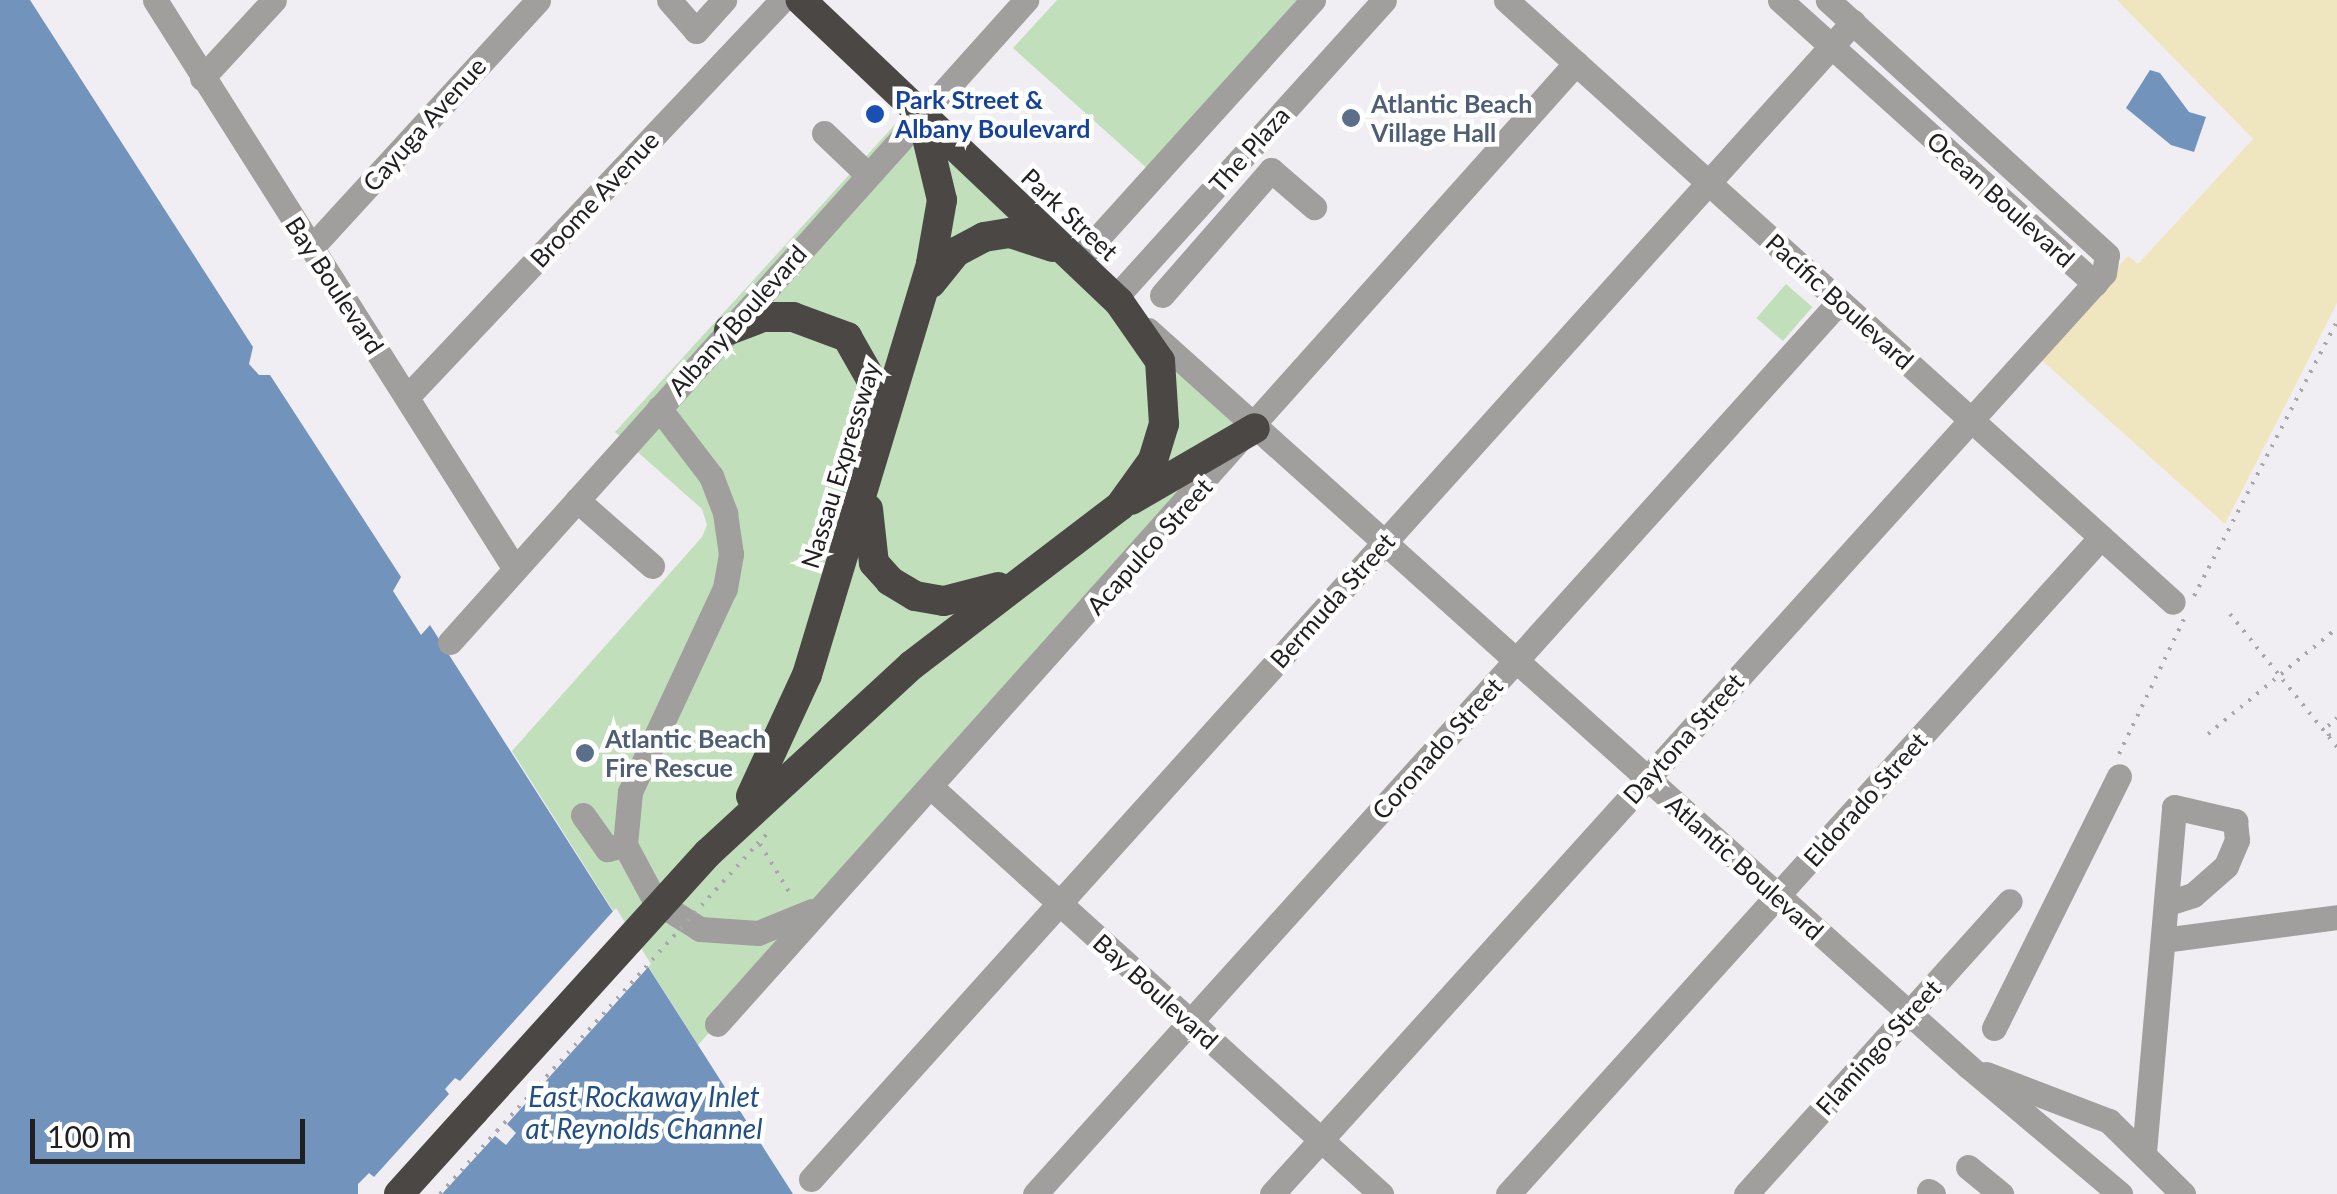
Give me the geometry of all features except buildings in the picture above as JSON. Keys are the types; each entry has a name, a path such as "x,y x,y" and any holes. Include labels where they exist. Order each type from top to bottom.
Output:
{"highway":[{"name":"Park Street","path":"801,0 1117,300"},
{"name":"Nassau Expressway","path":"751,836 868,487 915,318 942,200 921,114"},
{"path":"915,318 936,274 984,237 1010,233 1038,239 1077,262"},
{"name":"Nassau Expressway","path":"400,1194 708,854 751,836 1019,578 1120,506 1153,460 1166,402 1152,341 1117,300"},
{"path":"728,330 778,316 818,322 847,337 871,379 877,444"},
{"path":"1120,506 1255,428"},
{"path":"868,487 868,537 874,563 890,581 914,596 944,601 979,596 1019,578"}],"street":[{"name":"Bay Boulevard","path":"156,0 515,569"},
{"path":"202,78 274,0"},
{"name":"Cayuga Avenue","path":"311,248 538,0"},
{"path":"669,0 696,31 724,0"},
{"name":"Broome Avenue","path":"407,397 782,0"},
{"name":"Albany Boulevard","path":"450,642 1026,0"},
{"name":"The Plaza","path":"1077,262 1313,0"},
{"name":"The Plaza","path":"1117,300 1384,0"},
{"name":"Pacific Boulevard","path":"1506,0 2173,602"},
{"name":"Ocean Boulevard","path":"1780,0 2095,284 2106,255 1828,0"},
{"name":"Bermuda Street","path":"811,1179 1853,22"},
{"name":"Acapulco Street","path":"717,1024 816,909 1255,428 1576,63"},
{"path":"824,133 868,174"},
{"path":"1162,294 1271,170 1314,207"},
{"path":"1210,193 1233,213"},
{"path":"1157,251 1182,272"},
{"name":"Daytona Street","path":"1272,1194 2095,284"},
{"name":"Park Street","path":"1117,300 1255,428"},
{"name":"Coronado Street","path":"1035,1194 1840,301"},
{"path":"659,408 710,476 726,513 730,554 725,588 630,792 625,845 655,901 700,929 758,933 816,909"},
{"name":"Atlantic Boulevard","path":"1255,428 1909,1014 2120,1194"},
{"path":"577,500 652,566"},
{"name":"Eldorado Street","path":"1508,1194 2101,538"},
{"path":"1994,1028 2118,766"},
{"name":"Bay Boulevard","path":"931,787 1381,1194"},
{"path":"583,815 607,849 625,845"},
{"name":"Flamingo Street","path":"1746,1194 2010,901"},
{"path":"2144,1152 2166,904"},
{"path":"2163,940 2337,917"},
{"name":"Atlantic Boulevard","path":"1968,1066 2109,1121 2184,1194"},
{"path":"1968,1166 2001,1194"}],"path":[{"path":"2118,766 2216,549 2337,321"},
{"path":"2230,614 2337,748"},
{"path":"2208,734 2337,628"},
{"path":"2329,736 2328,726 2337,718"},
{"path":"440,1194 751,836 782,818"},
{"path":"751,836 816,909"}],"green space":[{"path":"1057,0 1303,0 1150,171 1013,48"},
{"path":"909,109 1255,428 698,1045 512,751 702,537 707,525 702,509 615,432"},
{"path":"1786,284 1812,307 1783,341 1756,318"}],"sand":[{"path":"2117,0 2337,0 2337,303 2225,524 2037,356 2128,256 2138,264 2253,139"}],"water":[{"name":"East Rockaway Inlet at Reynolds Channel","path":"0,0 30,0 253,347 249,364 259,375 270,375 401,577 393,591 421,635 430,625 793,1194 0,1194"},
{"path":"2150,70 2160,73 2189,112 2206,117 2194,152 2171,145 2126,108"}],"pier":[{"path":"616,908 651,964 507,1124 516,1133 506,1145 495,1136 442,1194 358,1194 358,1184 369,1173 374,1177 449,1094 445,1089 455,1078 460,1081"}],"place":[{"name":"Park Street & Albany Boulevard","path":"875,114"},
{"name":"Atlantic Beach Village Hall","path":"1351,118"},
{"name":"Atlantic Beach Fire Rescue","path":"585,753"}]}
